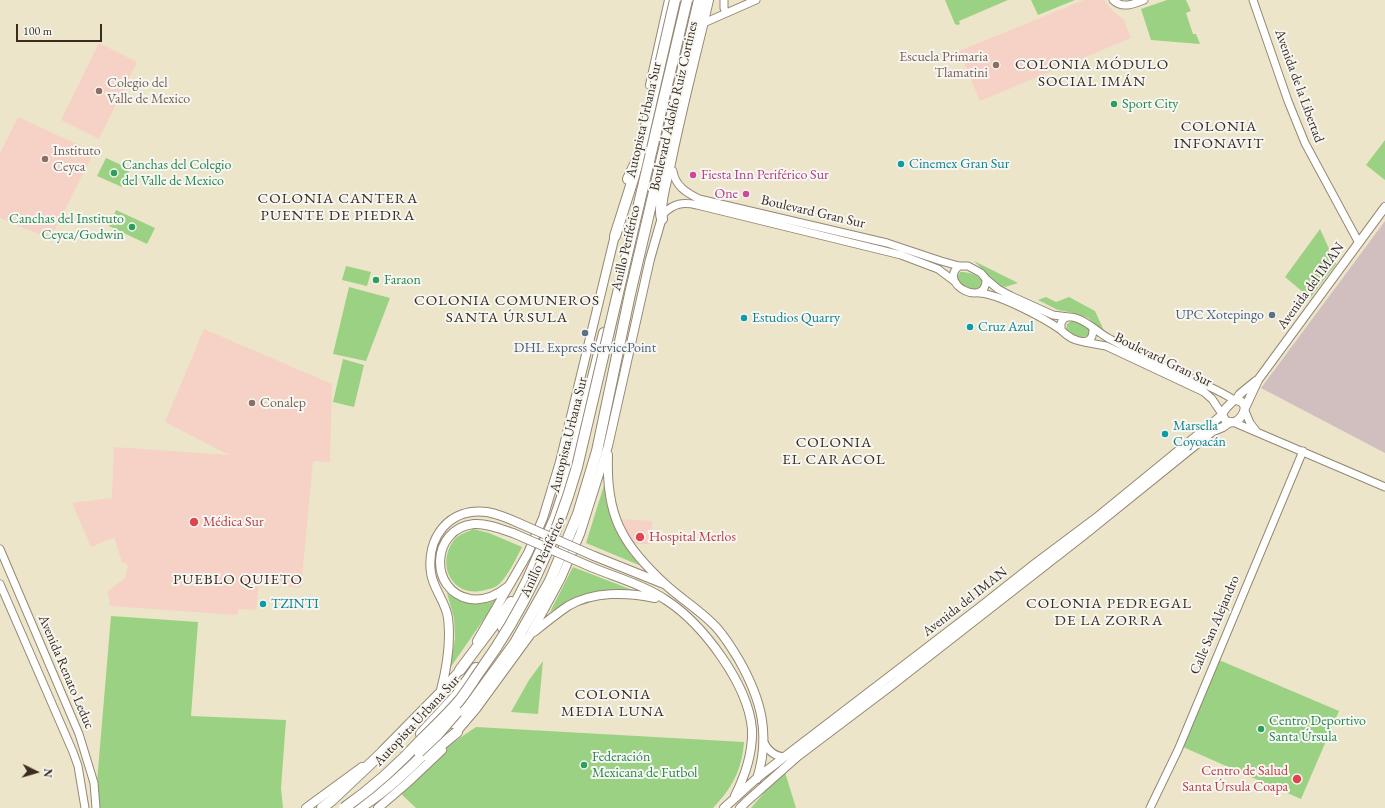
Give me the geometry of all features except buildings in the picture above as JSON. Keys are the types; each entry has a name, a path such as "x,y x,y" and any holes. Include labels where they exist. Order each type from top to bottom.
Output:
{"highway":[{"path":"615,236 636,169 675,0"},
{"name":"Anillo Periférico","path":"340,808 360,793 402,754 457,695 504,627 527,581 555,518 567,482 670,63 684,0"},
{"name":"Autopista Urbana Sur","path":"344,808 378,783 459,700 496,649 508,629 528,594 548,550 562,517 577,466 687,0"},
{"name":"Autopista Urbana Sur","path":"353,808 378,789 438,734 470,696 495,662 514,632 532,601 553,556 572,507 586,458 694,0"},
{"name":"Anillo Periférico","path":"359,808 375,804 469,706 511,650 550,581 578,514 596,452 630,294 699,0"},
{"path":"630,294 637,282 677,140 678,122 708,0"},
{"path":"628,179 636,163 651,111 670,63"},
{"path":"662,216 660,210 664,182 673,132 678,122"},
{"path":"460,670 527,581"},
{"path":"504,672 538,610 550,581"},
{"path":"375,804 457,732"},
{"path":"322,808 386,748"}],"main road":[{"name":"Boulevard Adolfo Ruiz Cortines","path":"306,808 386,748 460,670 528,553 543,518 560,462 615,236 669,0"},
{"name":"Boulevard Adolfo Ruiz Cortines","path":"457,732 476,709 530,636 561,578 580,534 608,446 650,260 673,171 677,140 712,0"},
{"name":"Avenida del IMAN","path":"1245,409 1258,380 1385,207"},
{"name":"Avenida del IMAN","path":"1235,400 1240,394 1258,380"},
{"path":"1235,400 1242,404 1245,409 1240,418 1232,422 1226,420 1222,414 1235,400"},
{"name":"Avenida del IMAN","path":"724,808 757,778 1102,513 1222,414"},
{"name":"Avenida del IMAN","path":"743,805 798,756 892,685 1084,535 1213,431 1232,422"},
{"path":"608,446 607,474 612,509 622,534 634,552 666,585 695,607 714,624 730,646 752,685 758,702 762,722 763,738 761,761 757,778 752,791 743,805"},
{"path":"440,691 449,647 448,618 444,605 434,584 431,573 430,559 432,545 437,535 445,525 454,518 465,513 486,512 502,516 666,585"},
{"path":"517,574 501,591 485,599 473,599 462,596 452,590 442,576 440,564 441,552 445,542 453,533 463,527 480,524 497,528 513,533 644,589 666,600 692,621 710,641 731,672 740,688 748,709 752,734 751,747 747,765 731,802"},
{"path":"530,636 569,606 592,597 624,594 666,600"}],"street":[{"path":"724,0 724,8 726,13"},
{"path":"706,22 756,0"},
{"path":"1113,0 1116,3 1129,6 1144,0"},
{"name":"Avenida de la Libertad","path":"1253,0 1288,100 1305,143 1359,243"},
{"path":"662,216 670,208 684,203 681,197 685,192 674,179 673,171"},
{"name":"Boulevard Gran Sur","path":"685,192 699,199 811,229 912,259 938,269 954,280"},
{"name":"Boulevard Gran Sur","path":"684,203 887,243 959,266"},
{"path":"959,266 968,266 981,273 986,280 998,289 1053,315 1077,318 1093,328 1092,337 1084,342 1072,339 1051,323 995,295 964,290 958,286 954,280 954,271 959,266"},
{"path":"979,293 986,288 986,280"},
{"path":"1061,330 1062,320 1068,317"},
{"name":"Boulevard Gran Sur","path":"1093,328 1109,339 1170,369 1222,392 1235,400"},
{"name":"Boulevard Gran Sur","path":"1084,342 1106,346 1204,392 1212,399 1222,414"},
{"path":"1245,409 1250,423 1257,432"},
{"path":"1232,422 1385,487"},
{"name":"Calle San Alejandro","path":"1150,808 1178,750 1303,451"},
{"name":"Avenida Renato Leduc","path":"0,549 78,734 94,783 96,808"},
{"name":"Avenida Renato Leduc","path":"0,584 73,752 78,766 85,808"},
{"path":"33,662 45,657"},
{"path":"731,672 742,666"},
{"path":"763,738 765,745 770,751 776,755 784,757"}],"shaded area":[{"path":"1084,0 1104,0 1111,9 1124,20 1131,38 980,101 959,51"},
{"name":"Colegio del Valle de Mexico","path":"99,43 137,62 99,139 61,120"},
{"path":"18,117 94,152 50,239 0,218 0,153"},
{"path":"1385,221 1385,453 1261,388"},
{"name":"Médica Sur","path":"204,329 332,384 330,462 313,461 301,588 259,583 256,610 239,609 237,615 110,606 108,591 125,578 128,567 127,564 122,562 114,537 91,547 72,503 112,498 114,447 229,455 165,422"},
{"name":"Hospital Merlos","path":"620,519 652,521 651,544 632,544"}],"green space":[{"path":"945,0 1008,0 959,21 960,24 958,25 955,24"},
{"path":"1031,0 1075,0 1038,15"},
{"path":"1167,0 1186,0 1191,11 1186,13 1193,34 1196,34 1200,44 1151,40 1141,9"},
{"path":"1385,140 1385,180 1366,165"},
{"name":"Canchas del Colegio del Valle de Mexico","path":"106,158 130,169 122,187 97,176"},
{"name":"Canchas del Instituto Ceyca/Godwin","path":"116,210 155,228 147,244 109,226"},
{"path":"1320,229 1336,264 1310,298 1285,277"},
{"path":"974,261 1018,283 1005,287 998,285"},
{"path":"346,266 371,272 367,286 342,280"},
{"path":"960,272 977,276 982,280 982,286 975,289 968,288 957,278"},
{"path":"349,287 390,298 366,361 333,354"},
{"path":"1046,297 1056,302 1069,297 1095,311 1105,333 1088,318 1074,313 1058,310 1038,300"},
{"path":"1073,320 1089,329 1089,336 1080,337 1066,331 1067,324"},
{"path":"343,359 364,365 354,407 333,402"},
{"path":"605,482 606,501 611,517 631,555 646,568 586,543"},
{"path":"473,529 489,533 522,547 501,583 493,588 474,591 464,590 456,585 450,578 446,560 449,550 456,538"},
{"path":"573,567 640,593 608,591 590,593 574,599 550,612"},
{"path":"447,593 460,600 477,604 497,600 450,668 455,638 454,618"},
{"path":"111,616 198,622 191,716 286,720 281,788 283,808 99,808 97,782"},
{"name":"Centro Deportivo Santa Úrsula","path":"1219,660 1339,711 1301,799 1183,747"},
{"path":"543,661 538,714 511,712 529,680"},
{"name":"Federación Mexicana de Futbol","path":"476,727 744,742 741,761 735,778 726,793 713,808 416,808 398,791 448,746"},
{"path":"784,769 796,808 751,808"}],"place":[{"name":"Escuela Primaria Tlamatini","path":"996,65"},
{"name":"Colegio del Valle de Mexico","path":"99,91"},
{"name":"Sport City","path":"1114,104"},
{"name":"Instituto Ceyca","path":"45,159"},
{"name":"Cinemex Gran Sur","path":"901,164"},
{"name":"Canchas del Colegio del Valle de Mexico","path":"114,173"},
{"name":"Fiesta Inn Periférico Sur","path":"693,175"},
{"name":"One","path":"746,194"},
{"name":"Canchas del Instituto Ceyca/Godwin","path":"132,227"},
{"name":"Faraon","path":"376,280"},
{"name":"UPC Xotepingo","path":"1272,315"},
{"name":"Estudios Quarry","path":"744,318"},
{"name":"Cruz Azul","path":"970,327"},
{"name":"DHL Express ServicePoint","path":"585,333"},
{"name":"Conalep","path":"252,403"},
{"name":"Marsella Coyoacán","path":"1165,434"},
{"name":"Médica Sur","path":"194,522"},
{"name":"Hospital Merlos","path":"640,537"},
{"name":"TZINTI","path":"263,604"},
{"name":"Centro Deportivo Santa Úrsula","path":"1261,729"},
{"name":"Federación Mexicana de Futbol","path":"584,765"},
{"name":"Centro de Salud Santa Úrsula Coapa","path":"1297,779"}],"district":[{"name":"COLONIA MÓDULO SOCIAL IMÁN","path":"1092,74"},
{"name":"COLONIA INFONAVIT","path":"1219,136"},
{"name":"COLONIA CANTERA PUENTE DE PIEDRA","path":"338,208"},
{"name":"COLONIA COMUNEROS SANTA ÚRSULA","path":"507,310"},
{"name":"COLONIA EL CARACOL","path":"834,452"},
{"name":"PUEBLO QUIETO","path":"238,580"},
{"name":"COLONIA PEDREGAL DE LA ZORRA","path":"1109,612"},
{"name":"COLONIA MEDIA LUNA","path":"613,704"}]}
